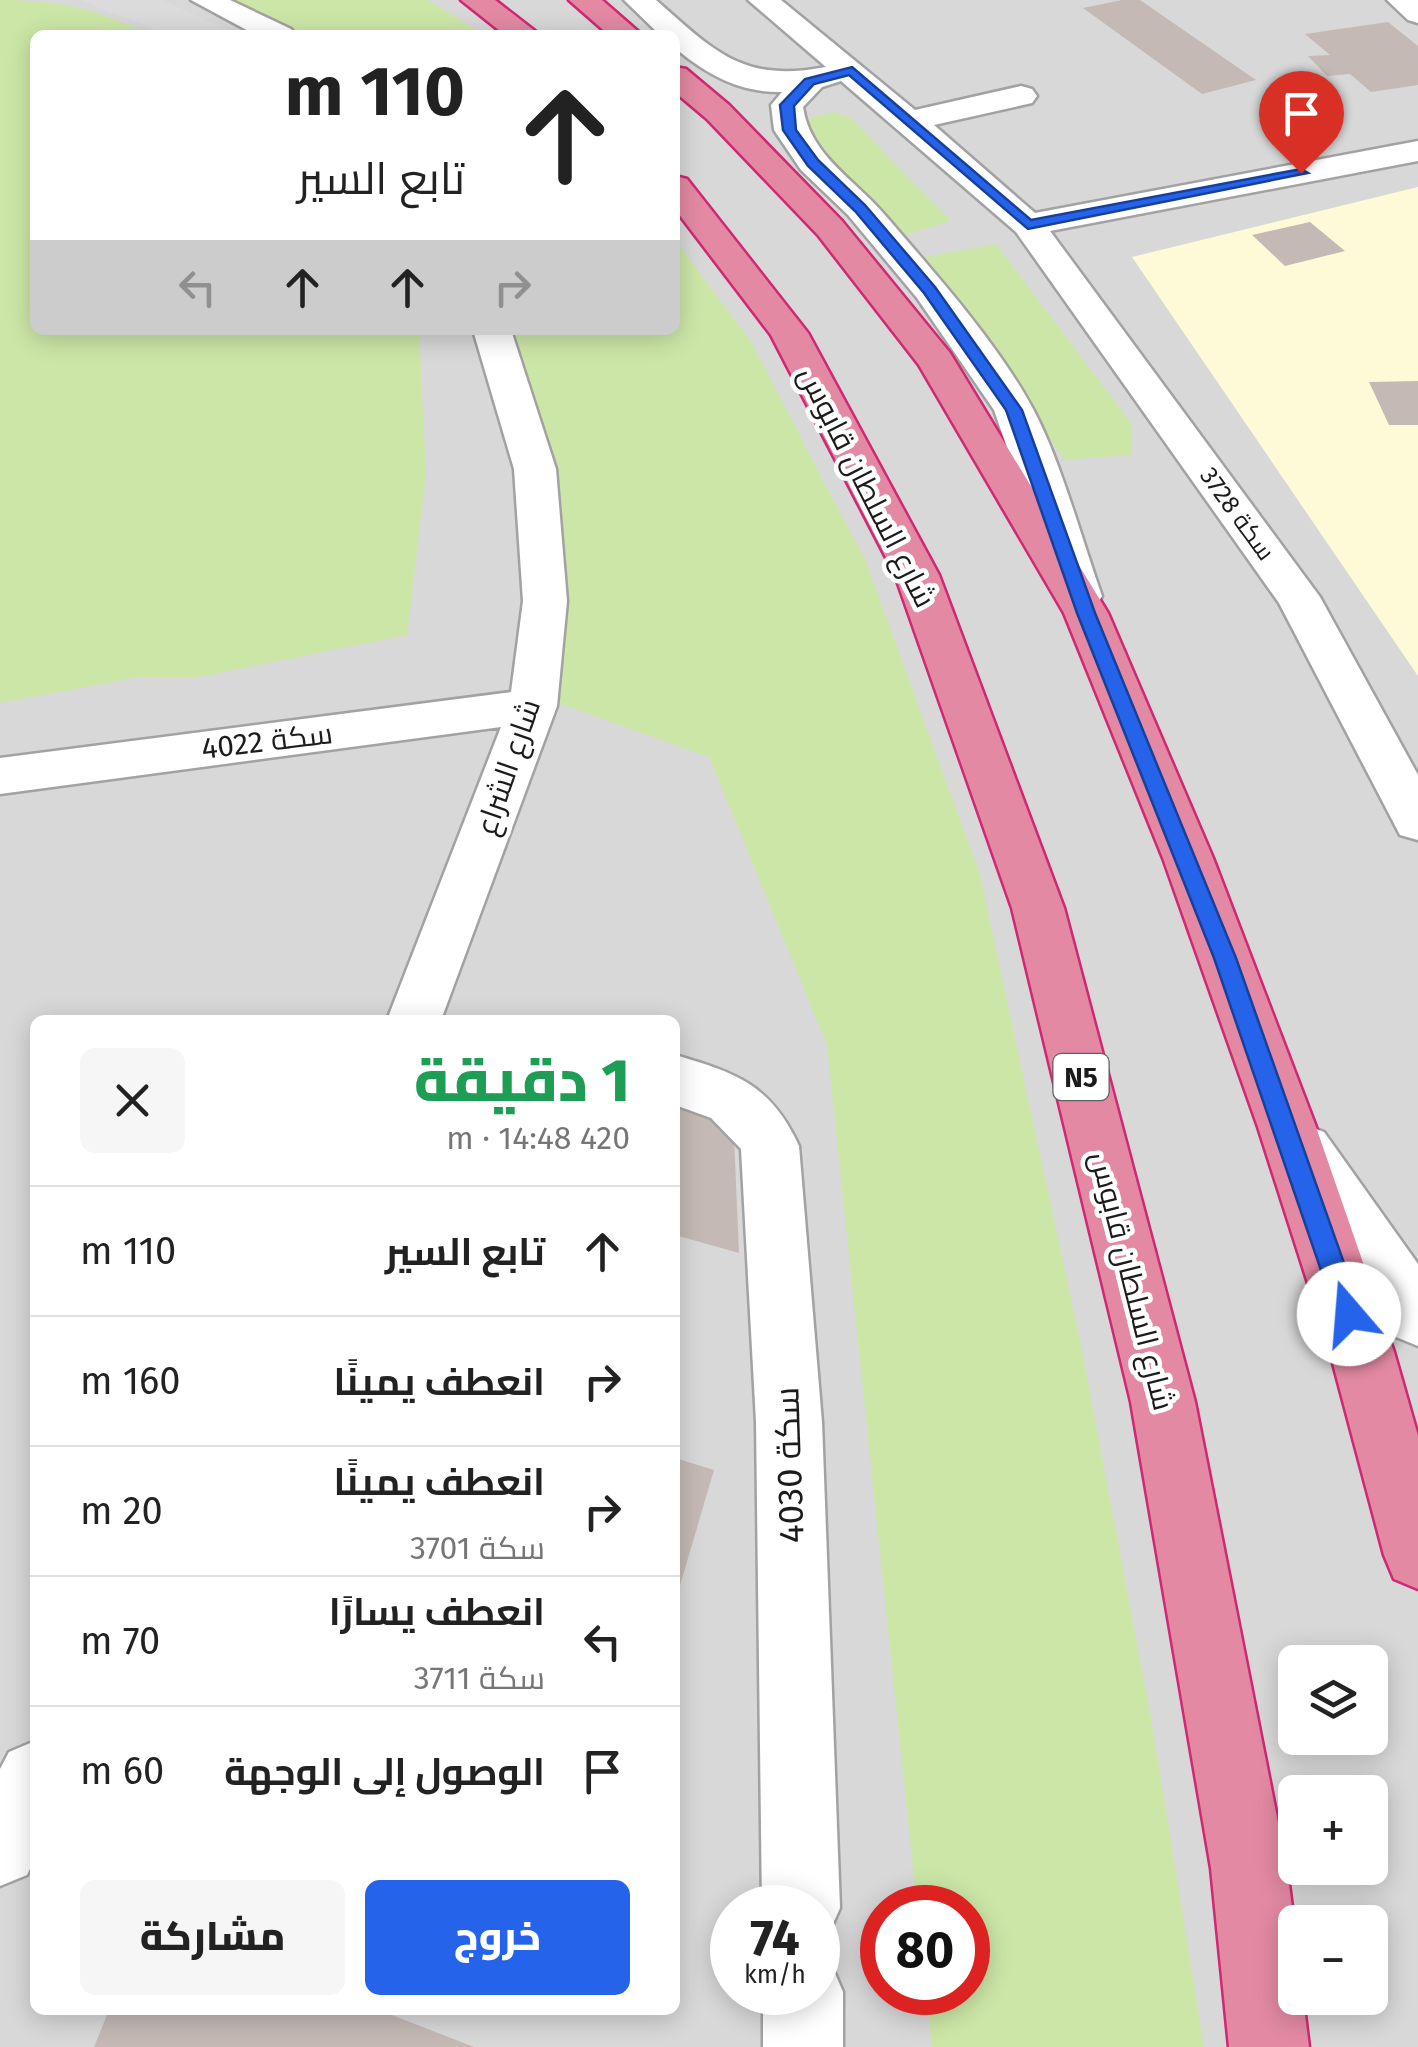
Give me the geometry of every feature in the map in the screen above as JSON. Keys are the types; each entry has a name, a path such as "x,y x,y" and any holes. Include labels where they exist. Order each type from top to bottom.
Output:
{"highway":[{"path":"476,0 518,30"},
{"path":"584,0 621,30"},
{"path":"680,80 718,112 830,228 936,361 1086,613 1188,858 1287,1127 1362,1352 1418,1556"},
{"name":"شارع السلطان قابوس","path":"680,192 789,332 917,575 1038,908 1163,1402 1248,1868 1269,2047"}],"street":[{"path":"206,0 269,30"},
{"path":"639,0 675,30"},
{"name":"سكة 3728","path":"764,0 852,70 1028,225 1298,597 1418,820"},
{"path":"1402,0 1418,14"},
{"path":"680,34 730,76 756,82 810,81 852,70"},
{"path":"810,81 787,105 790,130 813,163 860,208 930,290 1014,410 1086,613"},
{"path":"877,93 913,84"},
{"path":"908,121 1021,96"},
{"path":"1028,225 1418,150"},
{"name":"شارع الشراع","path":"432,1015 533,706 546,601 534,469 494,335"},
{"name":"سكة 4022","path":"0,776 533,706"},
{"name":"سكة 4030","path":"680,1081 718,1092 754,1115 770,1146 789,1422 800,1885"},
{"path":"1287,1127 1418,1316"},
{"path":"0,1848 30,1788"},
{"path":"802,2015 803,2047"}],"shaded area":[{"path":"0,0 1418,0 1418,2047 0,2047"},
{"path":"79,0 162,0 228,30 157,30"},
{"path":"1418,187 1418,676 1132,257"}],"green space":[{"path":"0,0 77,7 138,30 30,30 30,335 419,335 426,475 407,635 199,677 139,677 0,703"},
{"path":"221,0 428,0 476,30 284,30"},
{"path":"833,112 850,117 951,221 898,237 807,134 811,117"},
{"path":"996,244 1132,424 1131,455 1065,460 918,258"},
{"path":"680,247 750,340 866,562 980,875 1081,1345 1151,1718 1204,2047 932,2047 928,2015 990,2015 990,1885 915,1885 827,1045 709,757 552,701 507,335 680,335"}],"building":[{"path":"1140,0 1256,80 1202,94 1083,8"},
{"path":"1388,22 1418,46 1418,85 1371,92 1350,74 1327,76 1308,56 1330,55 1305,34"},
{"path":"1310,222 1345,251 1285,266 1252,235"},
{"path":"1418,381 1418,425 1389,425 1369,382"},
{"path":"680,1101 733,1115 739,1253 680,1236"},
{"path":"680,1460 714,1470 680,1585"},
{"path":"107,2015 392,2015 474,2047 94,2047"}],"route":[{"path":"1301,173 1028,225 852,70 810,81 787,105 790,130 813,163 860,208 930,290 1014,410 1086,613 1188,858 1287,1127 1349,1314"}]}
